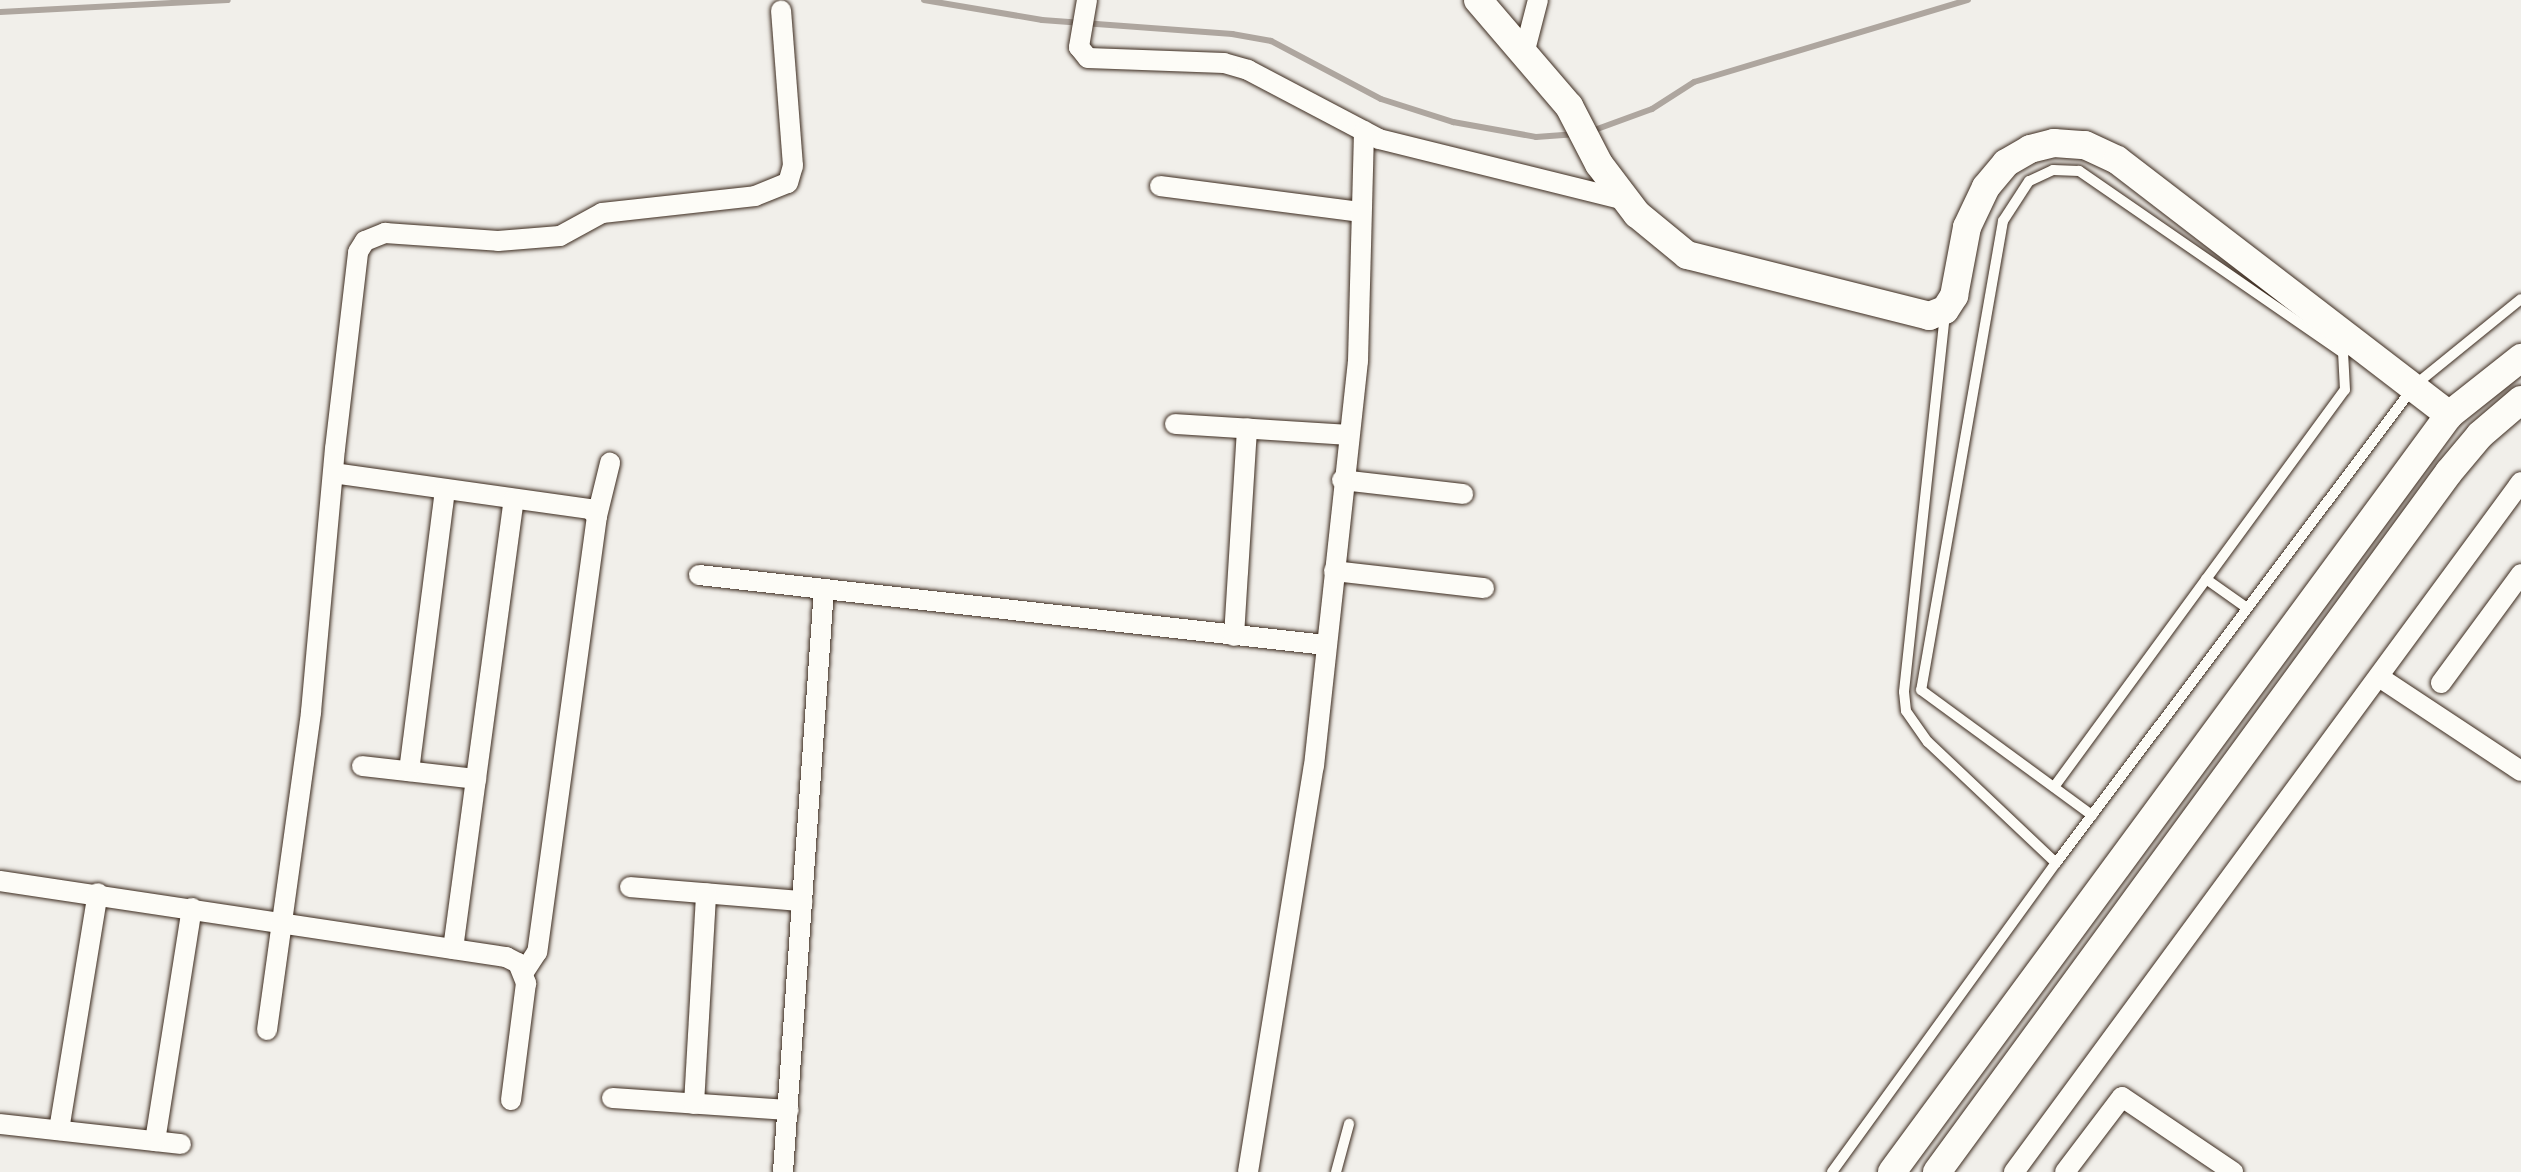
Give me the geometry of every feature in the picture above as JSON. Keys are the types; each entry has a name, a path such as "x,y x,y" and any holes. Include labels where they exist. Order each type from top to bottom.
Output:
{"street":[{"path":"1088,0 1080,47 1088,58 1224,63 1248,70 1364,131 1404,146 1626,200"},
{"path":"1478,0 1578,122 1599,164 1626,200 1661,237 1687,255 1718,266 1929,316 1945,310 1954,296 1968,227 1986,187 2006,162 2030,149 2054,143 2085,145 2117,160 2416,385 2449,415"},
{"path":"1524,54 1538,0"},
{"path":"267,1030 312,712 354,268 365,241 385,234 498,240 560,236 602,213 755,196 788,183 793,166 781,10"},
{"path":"1248,1172 1314,766 1360,317 1358,212 1364,131"},
{"path":"1160,186 1358,212"},
{"path":"1892,1172 2449,415 2521,358"},
{"path":"1937,1172 2449,472 2480,435 2521,400"},
{"path":"1174,424 1348,435"},
{"path":"1234,636 1246,428"},
{"path":"511,1100 524,972 537,952 597,516 610,463"},
{"path":"333,473 590,509 597,516"},
{"path":"1342,480 1463,494"},
{"path":"409,771 445,490"},
{"path":"2014,1172 2518,492"},
{"path":"453,948 514,499"},
{"path":"1334,571 1484,588"},
{"path":"2441,683 2521,574"},
{"path":"699,575 1326,645"},
{"path":"783,1172 824,589"},
{"path":"2379,677 2521,771"},
{"path":"362,766 476,779"},
{"path":"0,882 98,893 506,957 524,972"},
{"path":"630,887 802,901"},
{"path":"59,1130 98,893"},
{"path":"694,1104 706,893"},
{"path":"155,1141 192,908"},
{"path":"2066,1172 2122,1097 2233,1172"},
{"path":"612,1098 789,1110"},
{"path":"0,1124 181,1144"}],"lane":[{"path":"2054,787 2344,390 2343,354 2079,171 2053,170 2029,181 2003,220 1921,690 2092,815"},
{"path":"1832,1172 2056,863 2416,385 2521,299"},
{"path":"1945,310 1904,692 1906,710 1928,742 2056,863"},
{"path":"2206,579 2247,608"},
{"path":"1336,1172 1349,1124"}],"waterway":[{"path":"0,12 228,0"},
{"path":"924,0 1042,20 1232,34 1271,41 1381,99 1453,122 1536,137 1577,134"},
{"path":"1589,132 1652,109 1694,82 1968,0"}]}
